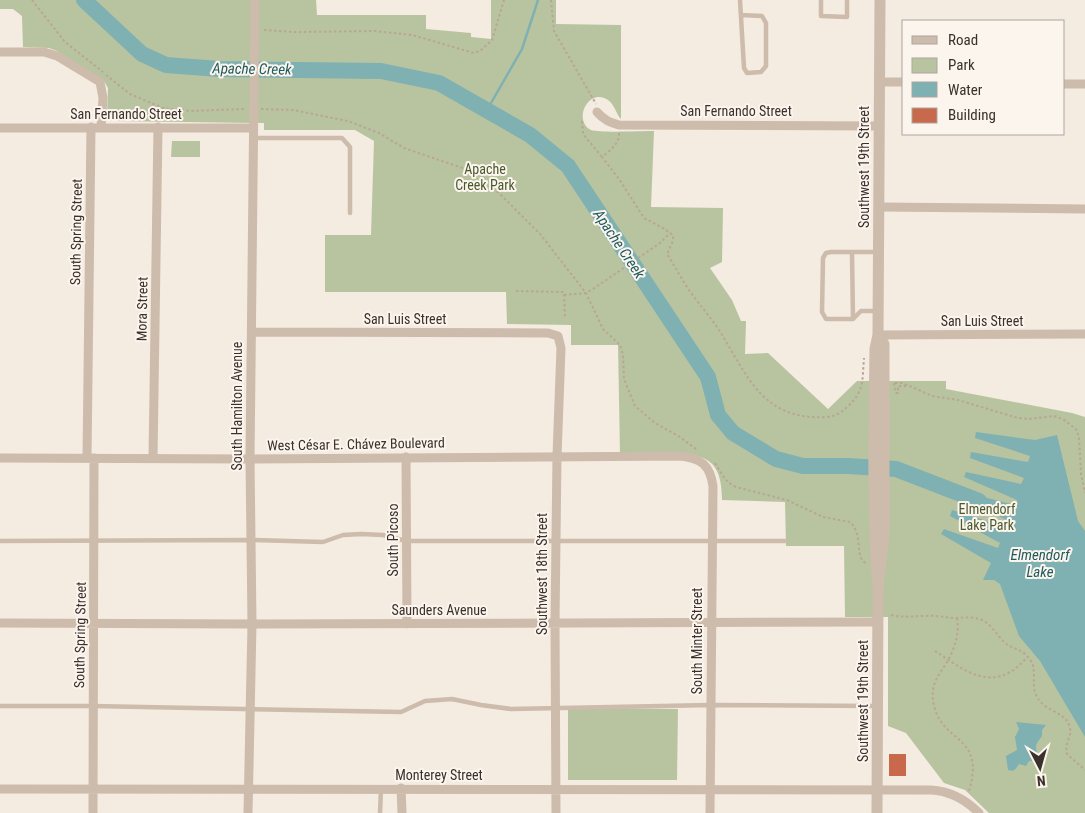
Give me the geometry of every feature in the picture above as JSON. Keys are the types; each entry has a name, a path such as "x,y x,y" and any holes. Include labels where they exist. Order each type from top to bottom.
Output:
{"street":[{"name":"South Hamilton Avenue","path":"248,813 252,624 250,459 255,0"},
{"name":"Southwest 19th Street","path":"877,813 878,588 874,535 879,498 880,431 875,349 878,335 880,0"},
{"path":"0,52 44,52 57,56 100,82 103,98 101,127"},
{"path":"879,82 902,82"},
{"path":"1065,84 1085,84"},
{"name":"San Fernando Street","path":"597,112 608,122 619,125 879,126"},
{"name":"South Spring Street","path":"91,127 91,458 94,540 93,813"},
{"name":"Mora Street","path":"153,458 158,127"},
{"name":"San Fernando Street","path":"0,128 253,128"},
{"path":"879,207 1085,209"},
{"name":"San Luis Street","path":"252,332 548,333 558,336"},
{"name":"San Luis Street","path":"878,335 1085,334"},
{"name":"Southwest 18th Street","path":"556,813 555,623 557,456 561,348 558,336"},
{"name":"West César E. Chávez Boulevard","path":"0,458 250,459 680,456 696,459 708,469"},
{"name":"South Picoso","path":"406,457 407,624"},
{"name":"South Minter Street","path":"708,469 713,486 710,813"},
{"name":"Saunders Avenue","path":"0,623 878,622"},
{"path":"401,788 402,813"},
{"name":"Monterey Street","path":"0,789 878,789 944,791 964,801 978,813"}],"lane":[{"path":"740,0 744,68 747,73 760,72 766,66 766,23 762,16 741,14"},
{"path":"821,0 821,16 847,17 847,0"},
{"path":"253,138 342,138 350,147 350,212"},
{"path":"852,252 853,319"},
{"path":"878,311 861,311 853,319 826,319 822,312 823,258 826,253 879,252"},
{"path":"0,541 251,540 323,542 343,535 361,534 383,535 406,541 785,541"},
{"path":"0,706 250,708 401,712 425,701 452,699 511,709 711,705 878,706"},
{"path":"380,813 381,788"}],"path":[{"path":"32,0 65,42 130,94 164,108 174,110 245,109"},
{"path":"255,33 365,31 404,34 474,53 480,51 492,40 504,0"},
{"path":"551,0 554,31 596,103 597,112"},
{"path":"260,109 293,110 348,121 378,133 404,148 480,174 540,234 586,293 603,329 620,345 623,355 624,379 634,406 655,423 671,431 701,452"},
{"path":"582,121 584,134 619,179 644,218 673,235 673,242 667,254 718,329 739,366 761,396 782,410 815,417 840,414 859,395 864,356"},
{"path":"602,157 619,141 619,133"},
{"path":"564,295 586,293 660,243 670,233"},
{"path":"516,291 564,292 565,319"},
{"path":"891,383 903,383 932,396 958,400 1018,418 1029,419 1054,416 1063,419 1076,429 1079,437 1081,474 1085,493"},
{"path":"895,383 896,393 898,393 898,386 910,386"},
{"path":"711,459 729,484 787,500 823,517 850,522 857,531 861,560 868,564"},
{"path":"891,615 908,617 972,617 983,620 1004,642 1020,650 1028,657 1033,666 1033,686 1037,698 1045,707 1066,719 1070,730 1066,746 1067,754 1085,770"},
{"path":"957,618 958,631 948,659 937,676 934,686 933,704 939,719 964,742 971,757 973,776 969,791"},
{"path":"935,651 964,670 991,678 1011,672 1028,657"}],"green space":[{"name":"Apache Creek Park","path":"0,0 316,0 317,15 426,15 426,29 471,33 471,37 491,39 491,0 556,0 556,24 621,25 621,119 608,100 601,97 595,98 585,106 583,119 585,125 591,130 596,131 654,131 651,207 723,208 722,262 710,268 732,300 741,321 746,321 745,354 768,353 828,409 857,381 946,381 946,389 1085,417 1085,813 989,813 965,790 944,783 906,733 888,726 888,617 845,617 844,546 786,546 785,502 722,500 719,475 709,461 701,457 668,453 620,453 618,345 571,345 571,325 507,324 506,292 325,292 325,235 371,235 374,141 355,130 264,130 264,123 112,121 107,119 108,88 104,81 57,51 49,48 23,47 22,16 13,9 0,9"},
{"path":"172,141 200,141 200,157 171,157"},
{"path":"568,708 678,709 677,780 568,780"}],"water":[{"name":"Elmendorf Lake","path":"976,432 1035,440 1057,435 1078,521 1085,531 1085,737 1040,661 1019,636 1000,584 994,580 983,580 991,563 941,534 944,529 998,548 1000,543 950,516 952,510 1006,527 1009,521 958,497 960,491 1015,505 1017,500 964,477 966,472 1021,484 1024,478 970,458 971,452 1028,462 1030,456 975,438"},
{"path":"1016,722 1046,725 1036,746 1038,761 1029,761 1026,766 1019,764 1012,771 1008,770 1006,756 1017,750 1015,737 1019,729"}],"building":[{"path":"889,754 906,754 906,776 889,776"}],"waterway":[{"name":"Apache Creek","path":"84,0 142,54 166,65 219,69 381,71 439,83 530,135 568,166 708,377 718,415 733,433 776,459 803,466 896,469 979,501"},
{"path":"487,110 522,49 538,0"}],"park label":[{"name":"Elmendorf Lake Park","path":"987,518"}]}
